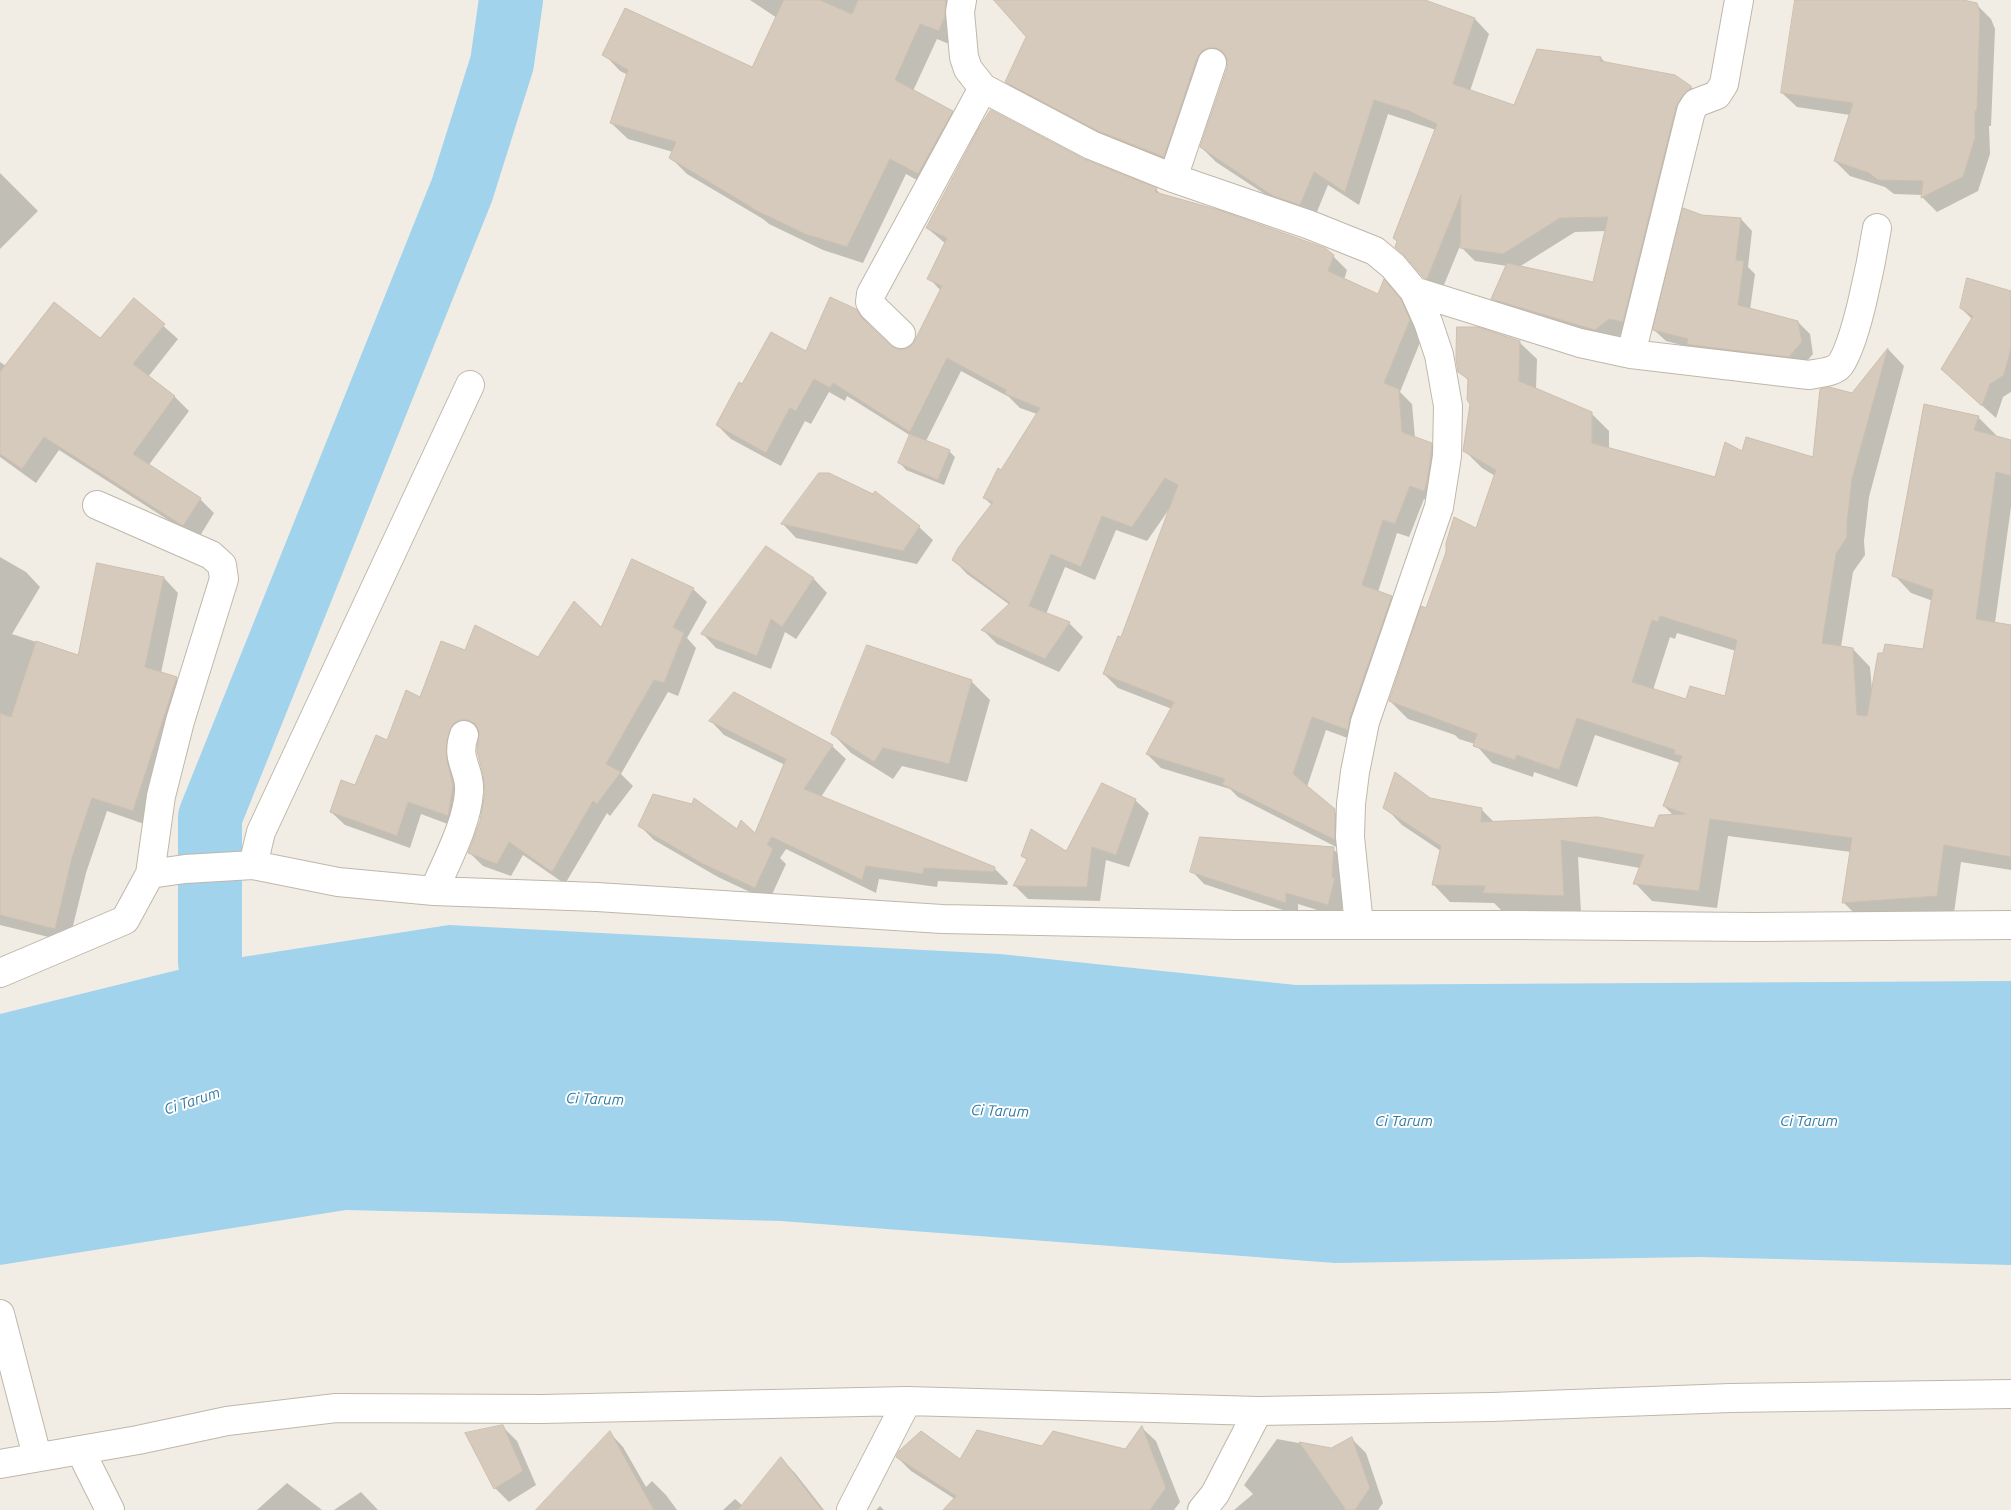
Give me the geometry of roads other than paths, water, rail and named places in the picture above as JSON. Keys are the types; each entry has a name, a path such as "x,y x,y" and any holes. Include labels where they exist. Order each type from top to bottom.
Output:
{"street":[{"path":"962,0 960,12 964,57 968,69 983,88 1092,145 1173,178 1310,225 1375,251 1393,266 1414,291 1428,322 1439,356 1448,406 1447,456 1439,507 1365,722 1355,772 1351,804 1350,838 1359,925"},
{"path":"1631,354 1691,111 1696,103 1717,94 1724,84 1740,0"},
{"path":"1173,178 1212,64"},
{"path":"901,334 873,307 870,302 871,294 983,88"},
{"path":"1414,291 1580,344 1631,354 1808,375 1831,371 1839,366 1845,355 1860,310 1877,228"},
{"path":"243,865 261,832 470,385"},
{"path":"0,973 125,920 150,874 161,796 180,721 224,579 222,565 211,555 97,505"},
{"path":"434,891 458,833 470,790 460,756 460,747 464,735"},
{"path":"150,874 243,865 338,882 434,891 597,897 942,919 1225,925 1754,927 2011,925"},
{"path":"0,1314 25,1416 37,1456"},
{"path":"0,1464 227,1421 336,1408 542,1409 907,1401 1258,1411 1492,1407 1730,1398 2011,1394"},
{"path":"851,1510 907,1401"},
{"path":"1202,1510 1215,1494 1258,1411"},
{"path":"80,1450 110,1510"}],"water":[{"name":"Ci Tarum","path":"449,925 1000,954 1296,985 2011,981 2011,1265 1699,1257 1335,1263 781,1221 346,1210 0,1265 0,1014 210,962"}],"waterway":[{"path":"225,1048 210,962 210,817 462,190 502,63 511,0"}]}
